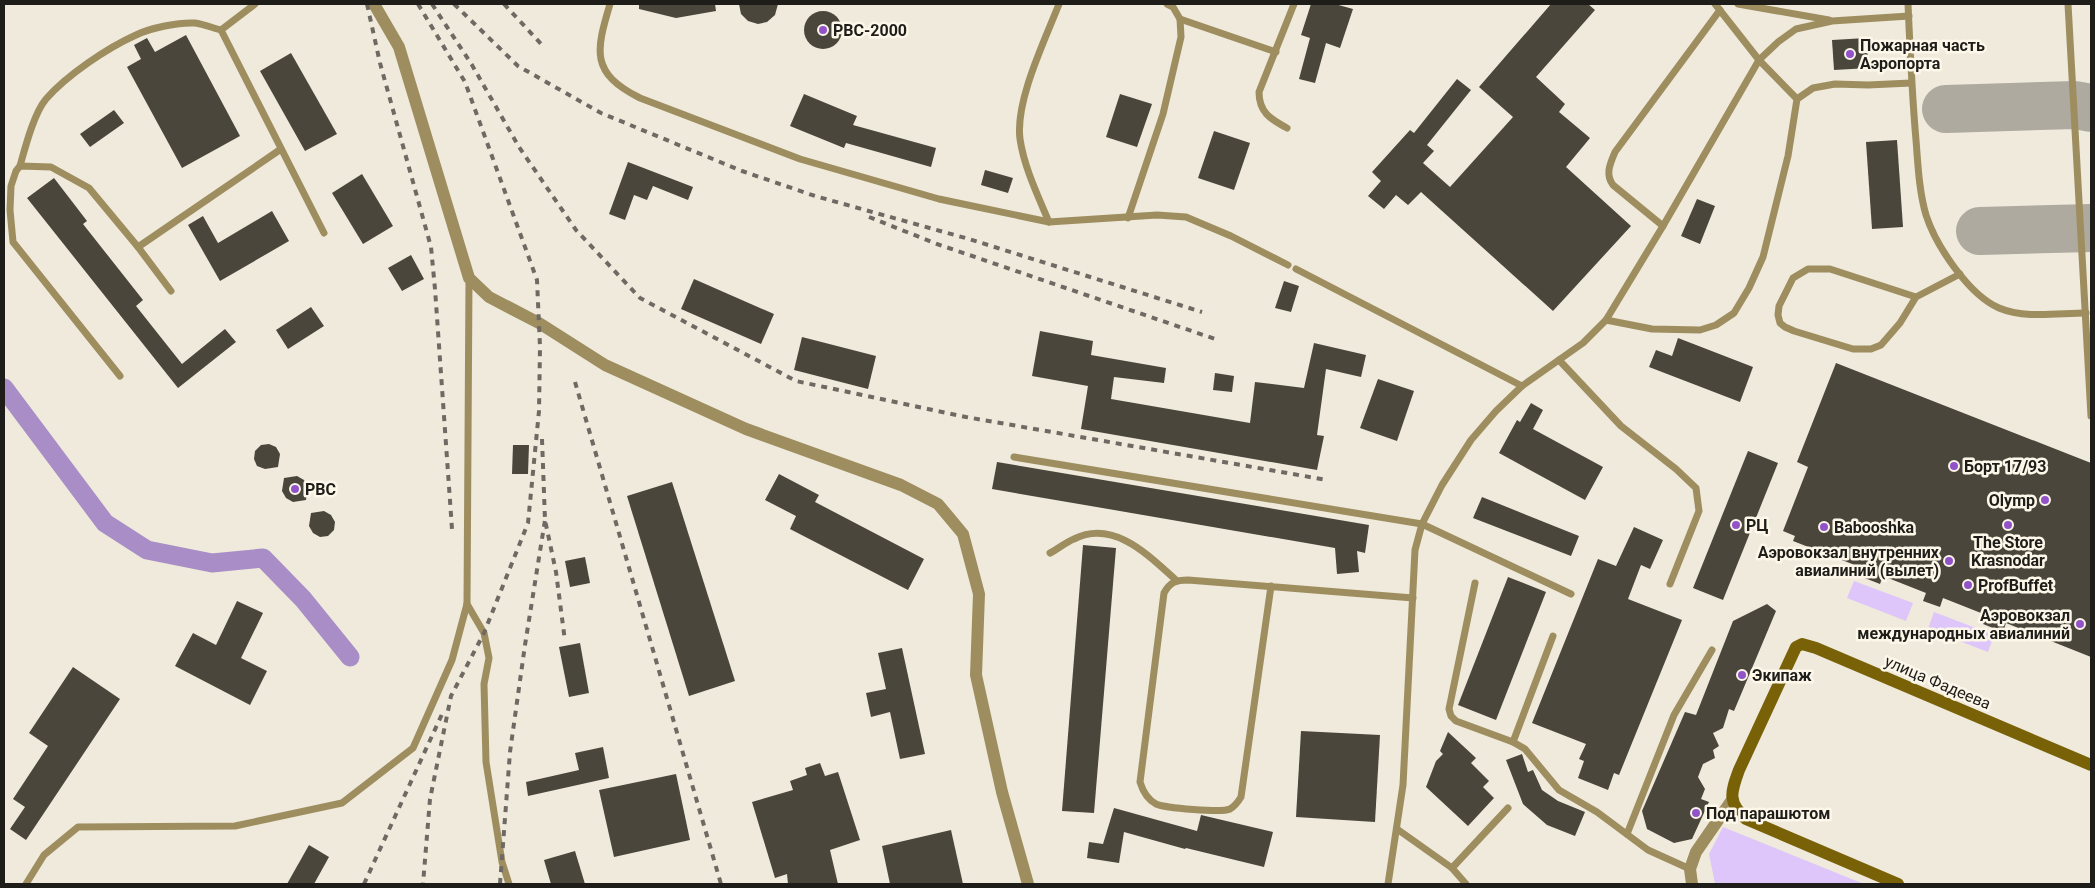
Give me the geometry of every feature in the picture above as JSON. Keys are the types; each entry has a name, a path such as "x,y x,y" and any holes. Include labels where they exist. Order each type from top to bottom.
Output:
{"main road":[{"name":"улица Фадеева","path":"1732,800 1739,770 1792,653 1802,644 1928,694 2091,764"},
{"path":"1732,800 1736,809 1746,818 1898,884"}],"street":[{"path":"374,4 399,47 469,278 489,297 539,323 605,365 746,429 902,485 938,504 963,534 979,594 976,675 1002,792 1028,884"},
{"path":"1692,884 1690,869 1696,852 1732,800"}],"lane":[{"path":"221,30 255,4"},
{"path":"610,4 600,38 599,52 603,66 611,80 622,90 640,98 800,159 939,199 1049,222 1156,215 1186,217 1231,236 1288,265"},
{"path":"1049,222 1025,159 1020,139 1020,118 1026,92 1059,4"},
{"path":"1128,218 1164,114 1182,37 1180,19 1173,7 1167,4"},
{"path":"1286,128 1263,112 1259,102 1259,92 1294,4"},
{"path":"1738,4 1832,21"},
{"path":"1908,4 1920,187 1927,216 1944,250 1968,286 1984,300 2001,309 2027,313 2086,313"},
{"path":"2068,4 2090,356 2091,416"},
{"path":"1663,226 1613,186 1609,180 1608,172 1615,152 1717,7 1759,60 1796,99"},
{"path":"1388,884 1403,786 1415,550 1422,524 1442,485 1471,440 1496,410 1522,386 1582,343 1606,320 1759,60 1778,42 1796,29 1832,21 1909,16"},
{"path":"1180,19 1276,52"},
{"path":"120,376 13,242 10,210 11,186 16,171 20,166 31,130 45,100 66,80 99,57 136,35 164,27 196,23 221,30 324,233"},
{"path":"1606,320 1652,329 1700,330 1716,325 1734,313 1749,288 1763,256 1788,156 1796,99 1813,88 1835,84 1912,83"},
{"path":"138,247 281,148"},
{"path":"20,166 51,168 88,188 138,247 171,291"},
{"path":"1296,269 1522,386"},
{"path":"1916,297 1830,269 1808,269 1793,278 1779,306 1778,315 1780,323 1794,332 1852,348 1871,349 1881,345 1900,323 1916,297 1960,274"},
{"path":"26,884 44,855 78,827 235,826 342,803 413,748 452,660 467,604 469,278"},
{"path":"1558,360 1621,426 1676,469 1696,488 1699,511 1670,584"},
{"path":"1014,457 1422,524 1571,594"},
{"path":"1050,553 1075,538 1094,534 1112,534 1131,543 1148,555 1176,580 1413,598"},
{"path":"1176,580 1168,586 1164,593 1140,782 1144,794 1157,805 1218,812 1230,810 1241,797 1271,586"},
{"path":"1475,583 1449,709 1451,716 1456,721 1513,742 1529,754 1559,790 1597,812 1648,850 1690,869"},
{"path":"467,604 484,633 489,658 484,684 486,762 502,862 509,884"},
{"path":"1513,742 1553,636"},
{"path":"1627,834 1674,715 1712,650"},
{"path":"1452,868 1508,808"},
{"path":"1396,829 1452,868 1466,884"}],"shaded area":[{"path":"1854,581 1913,603 1906,621 1847,598"},
{"path":"1934,612 1994,635 1988,652 1928,629"},
{"path":"1723,827 1864,884 1715,884 1709,854"}],"building":[{"path":"639,4 715,4 716,11 676,18 639,9"},
{"path":"739,4 778,4 775,15 767,22 758,24 748,21 741,14"},
{"path":"1311,4 1335,4 1353,9 1340,48 1326,43 1315,83 1299,79 1310,38 1301,35"},
{"path":"1551,4 1588,4 1595,10 1536,77 1565,104 1559,112 1590,138 1566,167 1631,226 1553,311 1421,192 1408,205 1396,195 1384,209 1368,196 1381,181 1372,172 1410,130 1414,133 1457,79 1471,90 1427,145 1434,151 1423,163 1450,187 1513,117 1479,87"},
{"name":"РВС-2000","path":"823,11 836,17 842,30 836,43 823,49 810,43 804,30 810,17"},
{"path":"186,35 240,136 182,168 127,67 141,59 134,45 147,38 155,52"},
{"name":"Пожарная часть Аэропорта","path":"1866,38 1869,68 1834,70 1832,40"},
{"path":"291,53 337,134 305,151 260,71"},
{"path":"804,94 857,116 853,125 936,148 931,167 846,143 844,148 790,126"},
{"path":"1120,94 1152,104 1137,147 1106,137"},
{"path":"114,110 124,123 90,147 80,134"},
{"path":"1214,131 1250,143 1234,190 1198,178"},
{"path":"1897,140 1903,227 1872,229 1866,142"},
{"path":"628,162 693,187 688,200 653,186 647,200 634,195 625,220 609,214"},
{"path":"985,170 1013,178 1008,193 981,185"},
{"path":"362,174 393,226 363,244 332,193"},
{"path":"54,178 87,221 83,224 143,300 136,306 182,364 225,329 236,342 178,388 27,198"},
{"path":"1697,199 1715,206 1700,244 1681,236"},
{"path":"272,211 289,241 220,281 188,225 203,216 218,243"},
{"path":"411,255 424,279 402,291 388,268"},
{"path":"694,279 774,314 761,344 681,309"},
{"path":"1284,281 1299,286 1291,312 1275,308"},
{"path":"311,307 324,326 288,349 276,330"},
{"path":"1040,331 1093,341 1091,355 1166,368 1164,383 1114,377 1111,399 1250,423 1255,382 1304,388 1314,343 1366,355 1361,377 1326,369 1317,435 1324,436 1317,470 1081,429 1088,386 1032,376"},
{"path":"802,337 876,356 868,389 794,370"},
{"path":"1678,338 1753,367 1740,402 1649,367 1656,350 1672,356"},
{"path":"1836,363 2091,463 2091,657 2006,623 2003,632 1983,624 1986,615 1943,598 1940,607 1923,601 1926,593 1883,576 1880,584 1862,577 1865,569 1793,541 1795,536 1783,531 1808,467 1797,462"},
{"path":"1215,373 1234,376 1232,392 1213,390"},
{"path":"1378,379 1414,391 1397,441 1360,428"},
{"path":"1531,403 1543,410 1533,429 1603,467 1585,500 1499,453 1517,420 1520,422"},
{"name":"РВС","path":"269,444 276,447 280,454 278,467 265,469 257,466 254,459 255,451 261,445"},
{"path":"513,445 529,445 528,474 512,474"},
{"name":"РЦ","path":"1748,451 1778,463 1723,600 1693,588"},
{"path":"997,462 1369,525 1365,553 1357,551 1359,572 1337,574 1335,548 992,489"},
{"path":"779,474 819,495 815,502 924,559 908,590 790,529 796,516 765,500"},
{"name":"РВС","path":"297,476 304,480 308,487 306,500 293,502 286,498 282,491 284,478"},
{"path":"672,482 735,681 689,696 627,496"},
{"path":"1482,497 1579,536 1571,556 1473,518"},
{"name":"РВС","path":"324,511 331,515 335,522 334,530 328,536 320,537 313,533 309,526 311,513"},
{"path":"1634,527 1663,540 1650,569 1641,565 1628,599 1682,620 1619,775 1614,773 1608,790 1578,778 1584,761 1579,759 1586,744 1532,723 1598,559 1616,566"},
{"path":"1083,545 1116,548 1094,813 1062,811"},
{"path":"585,557 590,583 570,587 565,561"},
{"path":"1508,577 1546,592 1496,720 1458,705"},
{"path":"237,601 263,613 241,658 267,671 250,705 175,666 193,633 216,645"},
{"path":"1767,604 1776,611 1734,711 1729,709 1723,728 1713,733 1719,746 1713,750 1715,758 1703,764 1698,777 1705,789 1701,799 1709,802 1692,839 1674,843 1647,829 1642,811 1685,712 1696,715 1733,621"},
{"path":"580,643 589,693 569,697 559,647"},
{"path":"902,648 925,754 900,759 890,712 871,717 866,693 886,689 878,653"},
{"path":"73,667 120,699 26,840 10,829 25,807 13,799 48,746 29,733"},
{"path":"1301,731 1380,735 1375,822 1296,817"},
{"path":"1448,732 1476,758 1471,763 1489,781 1483,787 1494,798 1468,826 1426,787 1436,761 1443,754 1440,751"},
{"path":"603,747 609,778 528,796 526,782 579,770 575,753"},
{"path":"1522,754 1528,772 1533,770 1542,790 1558,801 1585,812 1575,836 1547,825 1523,804 1506,760"},
{"path":"820,763 825,776 838,772 860,840 830,850 838,884 788,884 787,874 775,878 752,802 793,790 790,781 807,775 805,768"},
{"path":"676,774 690,840 614,857 599,790"},
{"path":"1114,808 1197,831 1201,815 1273,832 1264,867 1185,849 1124,832 1119,863 1087,858 1089,842 1103,844"},
{"path":"951,830 963,884 890,884 882,846"},
{"path":"309,845 329,857 314,884 287,884"},
{"path":"575,851 585,884 551,884 544,860"}],"waterway":[{"path":"4,388 105,523 147,550 212,563 263,558 303,599 350,657"}],"taxiway":[{"path":"1946,109 2075,105 2091,108"},
{"path":"1980,231 2091,228"}],"railway":[{"path":"367,4 380,63 431,247 452,529"},
{"path":"418,4 465,82 537,280 540,347 539,411 528,523 484,633 451,696 430,799 423,884"},
{"path":"432,4 472,65 519,147 576,230 640,298 796,381 966,417 1327,480"},
{"path":"454,4 518,66 601,113 742,171 815,196 969,239 1202,312"},
{"path":"504,4 543,46"},
{"path":"869,217 937,244 1218,340"},
{"path":"575,382 721,884"},
{"path":"542,439 545,520 556,572 565,641"},
{"path":"500,884 510,752 545,520"},
{"path":"364,884 443,712"}],"place":[{"name":"РВС-2000","path":"823,30"},
{"name":"Пожарная часть Аэропорта","path":"1850,54"},
{"name":"Борт 17/93","path":"1954,466"},
{"name":"РВС","path":"295,489"},
{"name":"Olymp","path":"2045,500"},
{"name":"РЦ","path":"1736,525"},
{"name":"The Store Krasnodar","path":"2008,525"},
{"name":"Babooshka","path":"1824,527"},
{"name":"Аэровокзал внутренних авиалиний (вылет)","path":"1949,561"},
{"name":"ProfBuffet","path":"1968,585"},
{"name":"Аэровокзал международных авиалиний","path":"2080,624"},
{"name":"Экипаж","path":"1742,675"},
{"name":"Под парашютом","path":"1696,813"}]}
